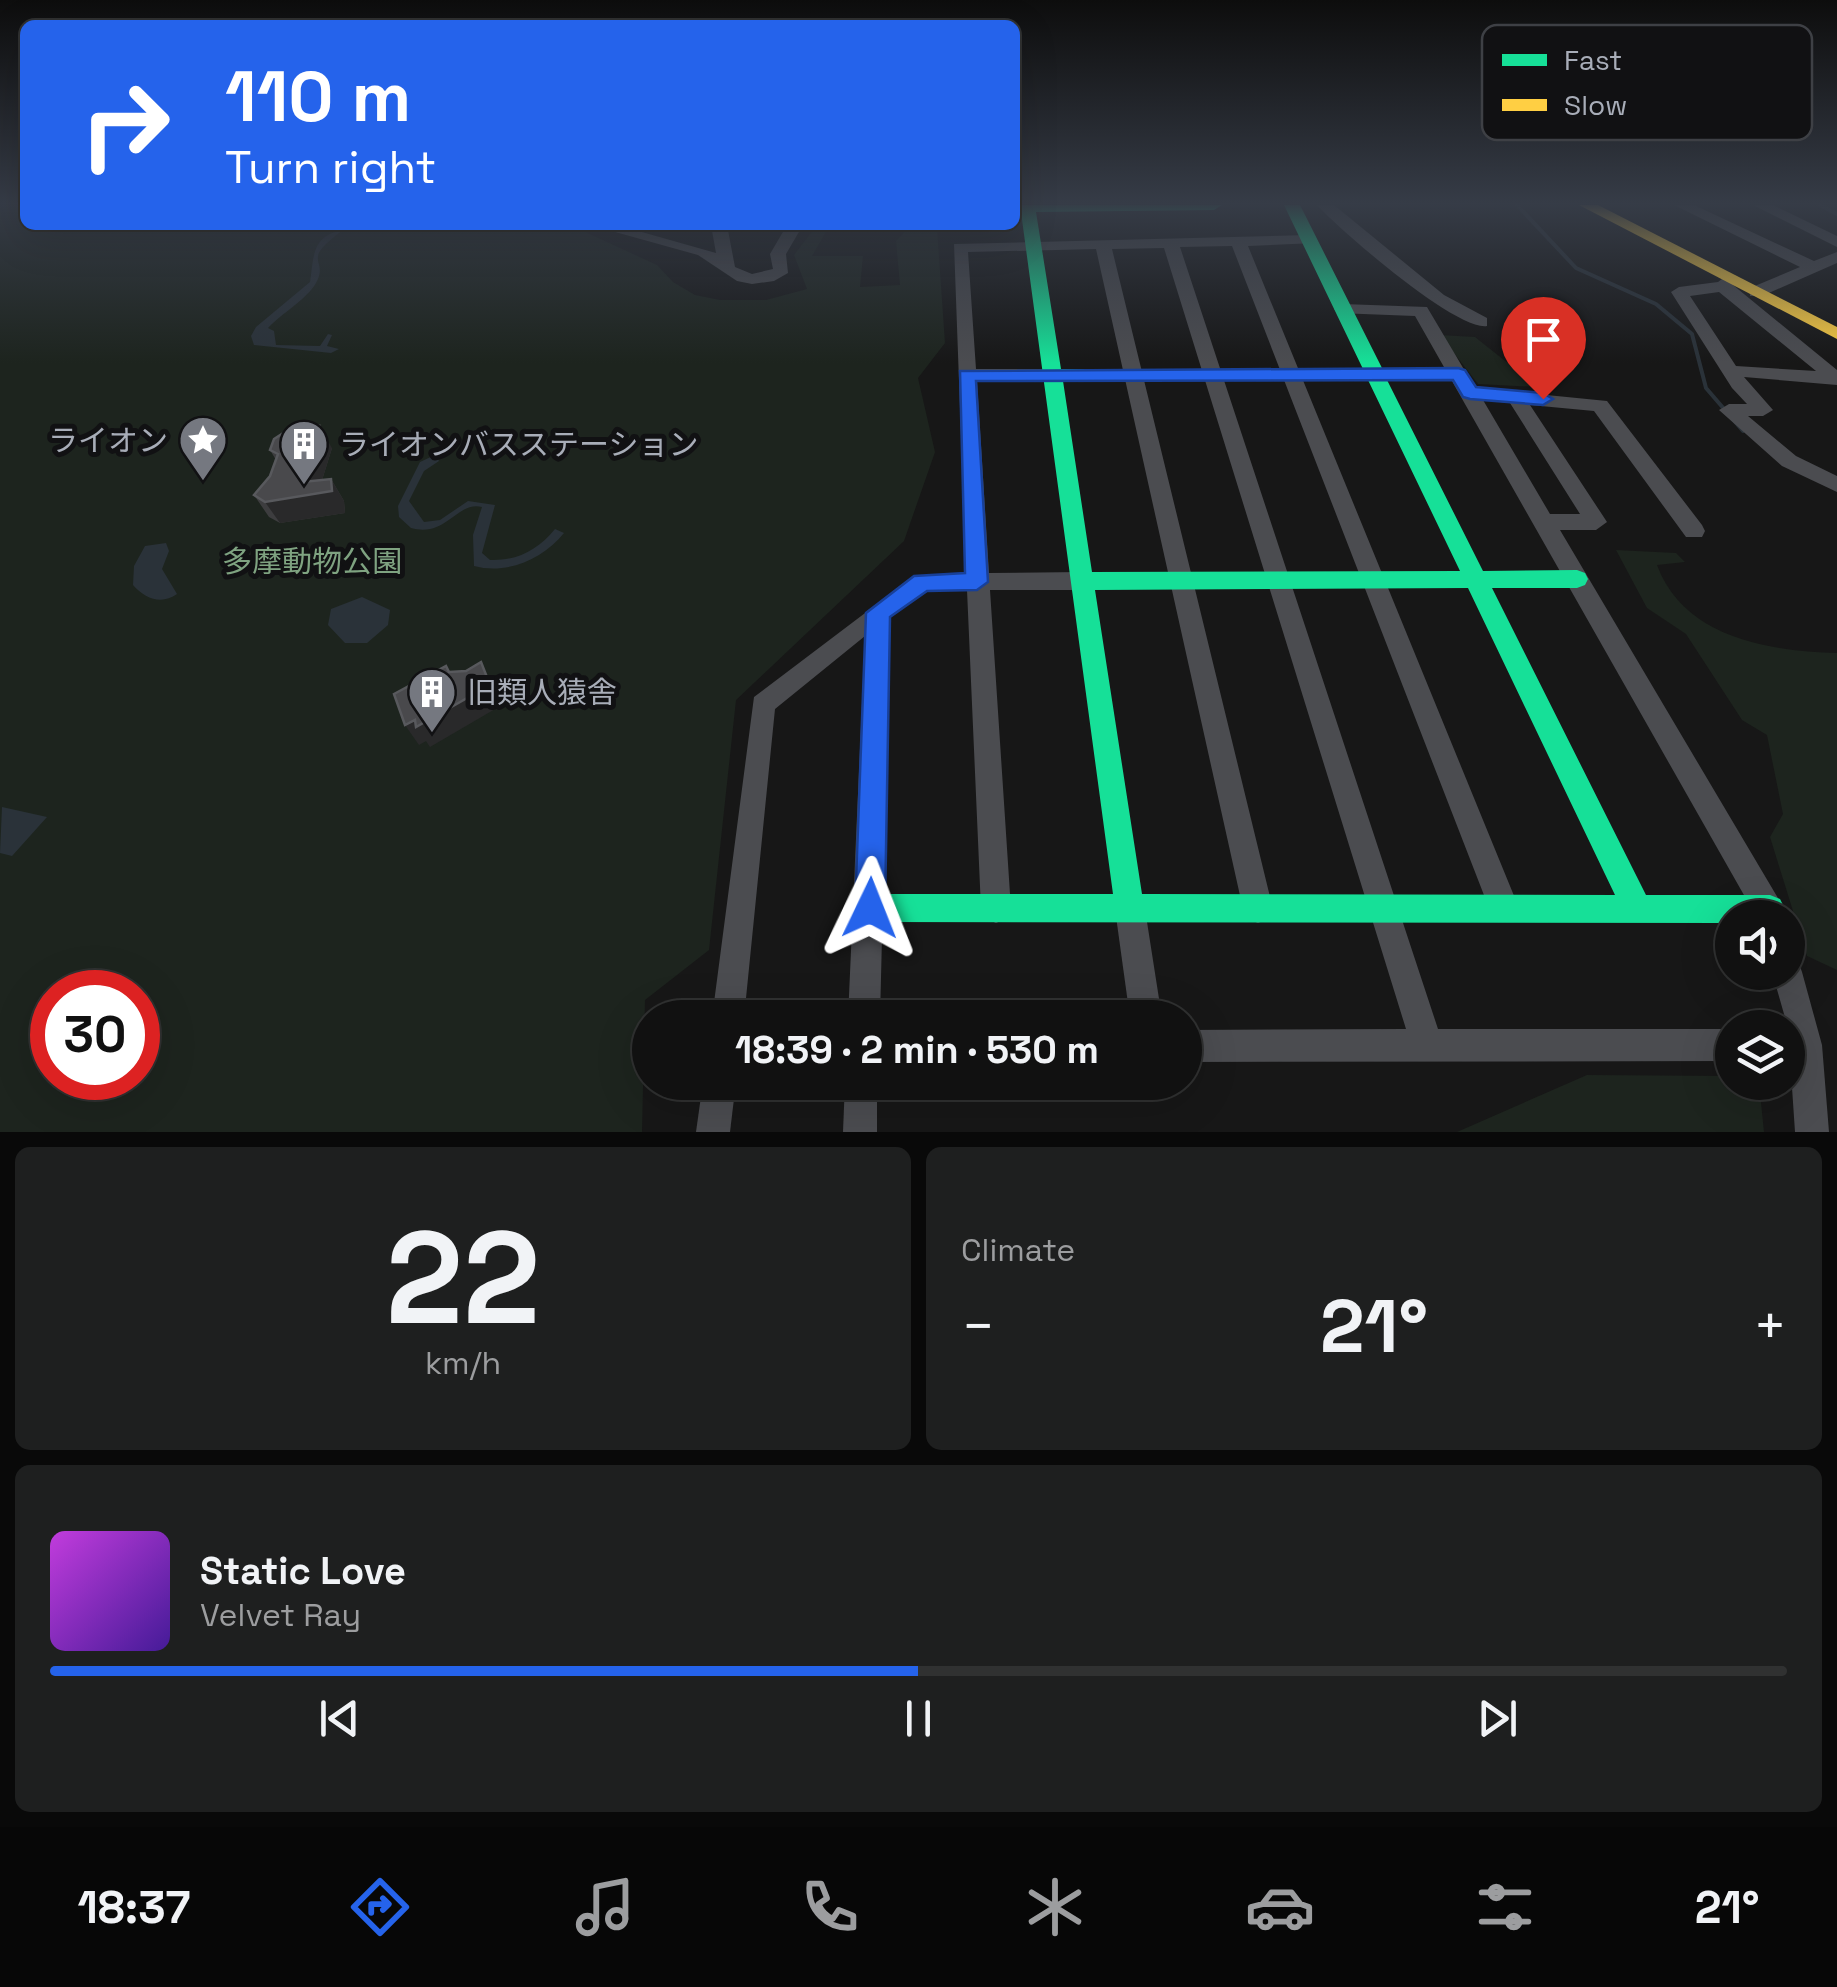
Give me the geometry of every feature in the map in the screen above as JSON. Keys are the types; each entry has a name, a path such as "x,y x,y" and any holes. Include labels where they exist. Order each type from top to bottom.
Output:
{"street":[{"path":"712,258 752,280 774,276 782,270 779,258"},
{"path":"724,258 726,269"},
{"path":"961,258 996,909"},
{"path":"1036,258 1143,1000"},
{"path":"1106,258 1258,909"},
{"path":"1176,258 1380,908 1428,1046"},
{"path":"1244,258 1504,908"},
{"path":"1318,258 1637,908"},
{"path":"1388,258 1438,300 1481,322"},
{"path":"1682,258 1837,334"},
{"path":"1794,258 1814,267"},
{"path":"1756,292 1835,258"},
{"path":"1726,282 1678,292 1763,410 1729,410 1788,461 1837,485"},
{"path":"1726,282 1837,379"},
{"path":"1343,309 1421,311 1764,900"},
{"path":"1732,371 1782,378 1837,379"},
{"path":"966,375 1375,374 1464,383 1515,396 1600,405 1631,418"},
{"path":"1515,396 1596,522 1543,522"},
{"path":"1600,405 1694,530"},
{"path":"730,1000 762,704 922,582 1577,579"},
{"path":"865,1000 878,613"},
{"path":"870,908 1715,911"},
{"path":"1202,1046 1715,1045"},
{"path":"1805,1091 1812,1132"},
{"path":"713,1132 717,1100"},
{"path":"860,1132 861,1100"}],"green space":[{"name":"多摩動物公園","path":"0,258 641,258 695,295 720,300 766,300 807,289 795,258 863,258 860,287 900,285 898,258 939,258 945,343 918,378 935,452 904,541 736,700 709,950 645,1000 632,1000 632,1100 643,1100 642,1132 0,1132"},
{"path":"1440,335 1475,337 1538,387 1478,384"},
{"path":"1616,550 1676,553 1685,562 1657,565 1670,590 1687,609 1732,636 1784,649 1837,653 1837,970 1807,956 1805,900 1790,900 1770,837 1783,814 1767,735 1742,720 1686,634 1647,608"},
{"path":"1587,1075 1715,1076 1715,1100 1761,1100 1764,1132 1457,1132"}],"shaded area":[{"path":"314,258 318,258 319,275 312,289 268,328 274,331 276,345 320,346 328,334 332,335 327,346 339,349 331,353 254,345 251,336 256,327 310,282"},
{"path":"435,455 439,461 424,471 409,501 424,522 440,520 468,501 495,505 482,553 490,560 526,553 555,529 564,533 524,563 486,568 474,566 473,535 482,507 465,509 434,528 411,528 399,517 398,506 420,462"},
{"path":"166,543 169,551 162,569 177,594 154,599 133,585 134,566 145,546"},
{"path":"362,597 390,610 388,625 367,643 345,643 328,625 331,609"},
{"path":"2,807 47,817 12,856 0,853"}],"building":[{"path":"319,426 302,482 331,479 332,491 265,502 254,495 270,476 278,454 270,450 274,439 288,430"},
{"path":"481,662 490,685 416,727 415,720 405,725 394,694 446,666 449,672 466,671"}],"waterway":[{"path":"1566,258 1576,268 1656,304 1692,334 1706,388 1743,431"}],"traffic: fast":[{"path":"1035,258 1130,909"},
{"path":"1318,258 1637,908"},
{"path":"1053,375 1459,374"},
{"path":"1083,581 1577,579"},
{"path":"870,908 1715,909"}],"traffic: slow":[{"path":"1689,258 1837,334"}],"place":[{"name":"ライオン","path":"203,482"},
{"name":"ライオンバスステーション","path":"304,486"},
{"name":"旧類人猿舎","path":"432,734"}],"route":[{"path":"870,908 878,613 922,582 977,582 966,375 1458,374 1470,393 1543,399"}]}
